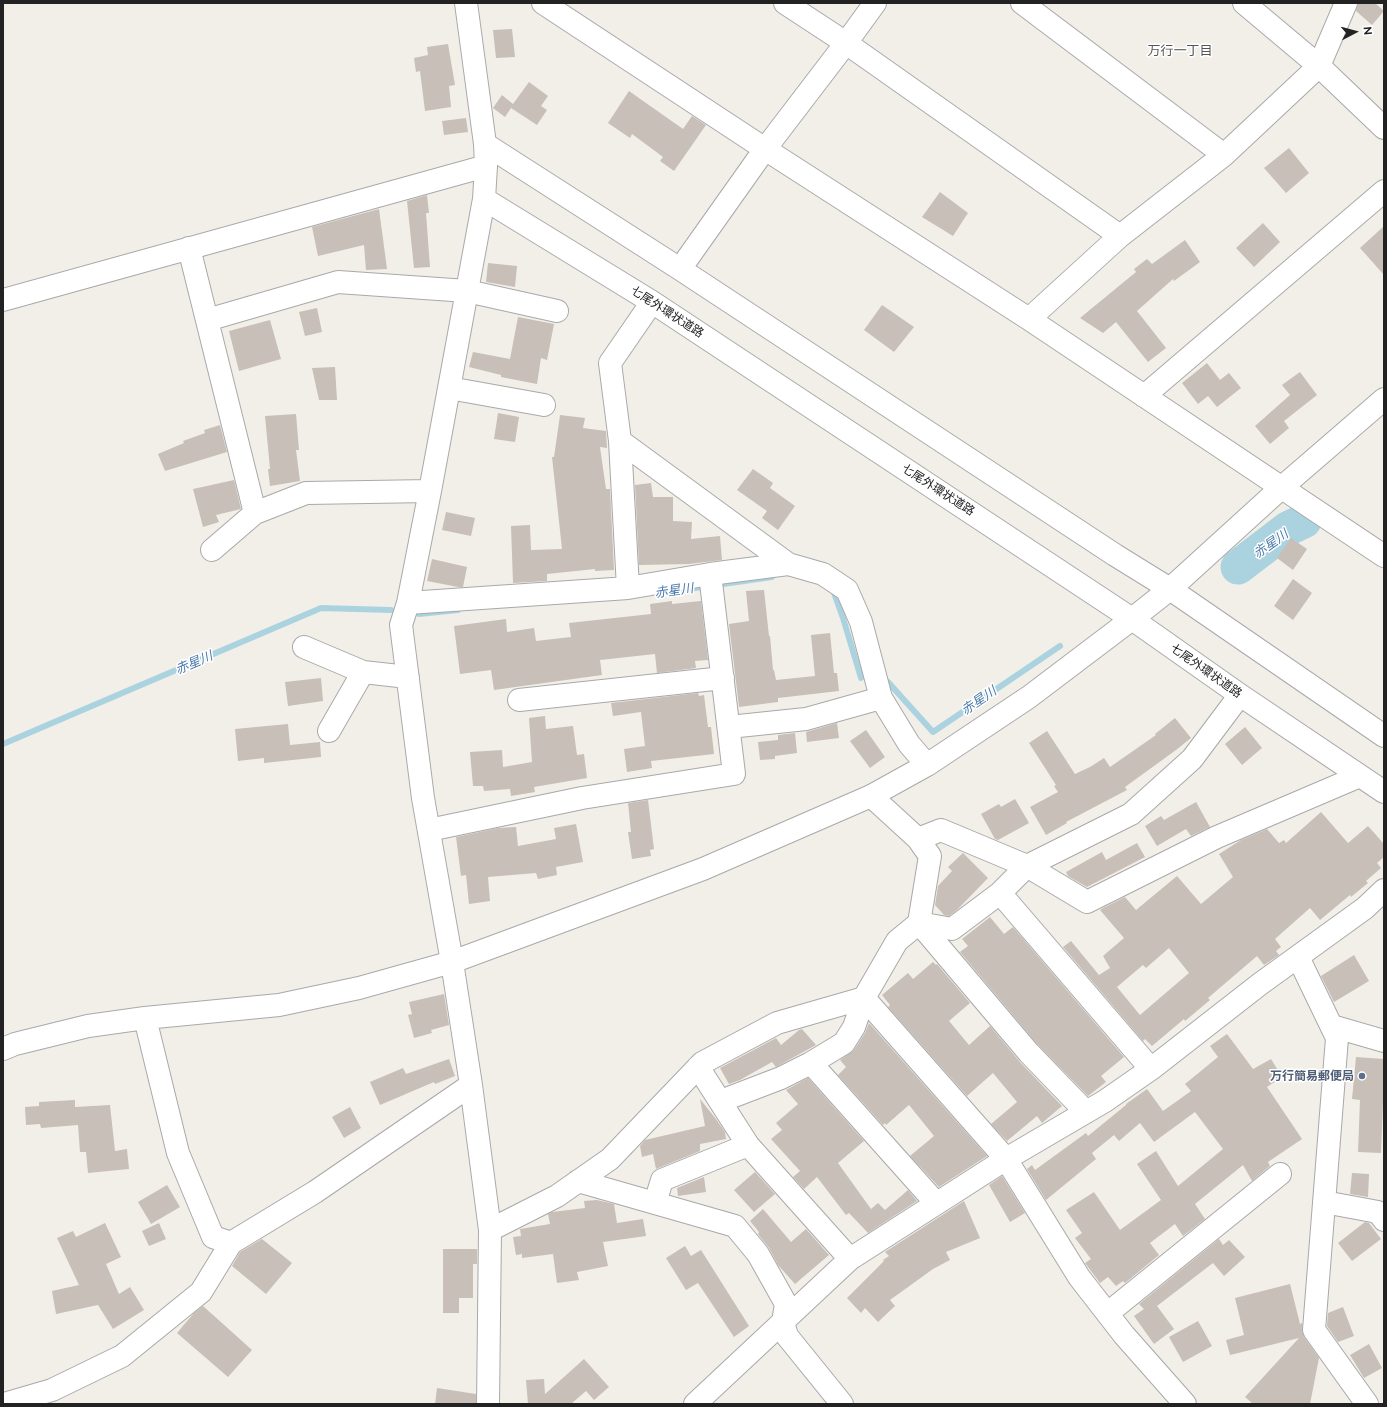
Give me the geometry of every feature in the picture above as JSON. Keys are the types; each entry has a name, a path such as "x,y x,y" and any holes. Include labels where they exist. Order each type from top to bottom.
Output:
{"street":[{"path":"466,3 486,144 484,199 430,491 408,603 401,625 423,798 452,962 471,1085 490,1230 488,1404"},
{"path":"543,3 765,149 1029,319 1384,556"},
{"path":"785,3 846,43 1120,236"},
{"path":"680,269 765,149 875,3"},
{"path":"1022,3 1224,155"},
{"path":"1244,3 1319,66 1384,128"},
{"path":"1029,319 1120,236 1224,155 1319,66 1346,3"},
{"path":"486,144 1170,589 1384,736"},
{"path":"3,300 486,166"},
{"path":"1144,396 1384,191"},
{"name":"七尾外環状道路","path":"484,199 652,302 1132,619 1240,695 1384,792"},
{"path":"189,248 255,513"},
{"path":"207,320 338,282 467,290 557,311"},
{"path":"628,588 620,441 610,363 652,302"},
{"path":"449,388 544,405"},
{"path":"3,1049 15,1044 88,1026 145,1018 279,1005 359,988 452,962 703,869 871,796 927,765 1029,697 1132,619 1170,589 1281,488 1384,399"},
{"path":"620,441 788,564 823,574 847,590 861,622 881,698 909,744 927,765"},
{"path":"212,550 255,513 306,493 430,491"},
{"path":"408,603 628,588 710,574 788,564"},
{"path":"428,830 582,798 734,774 710,574"},
{"path":"304,647 363,672 408,677"},
{"path":"329,731 363,672"},
{"path":"518,700 723,678"},
{"path":"919,922 952,929 1000,893 1027,866 1131,814 1192,759 1240,695"},
{"path":"729,727 806,719 881,698"},
{"path":"918,839 942,830 1027,866 1087,902 1217,837 1360,776"},
{"path":"721,1101 781,1078 811,1063 844,1043 854,1027 864,998 898,941 919,922 930,856 918,839 871,796"},
{"path":"695,1404 850,1259 1006,1159 1086,1112 1151,1069 1260,984 1365,908 1384,890"},
{"path":"1000,893 1151,1069"},
{"path":"919,922 1029,1053 1086,1112"},
{"path":"1298,957 1337,1038 1314,1330 1367,1404"},
{"path":"490,1230 557,1196 610,1159 702,1063 777,1023 864,998"},
{"path":"864,998 1006,1159 1079,1277 1124,1334 1185,1404"},
{"path":"145,1018 178,1153 213,1237 231,1244"},
{"path":"1332,1026 1384,1041"},
{"path":"811,1063 936,1203"},
{"path":"698,1067 748,1145 850,1259"},
{"path":"4,1404 52,1390 122,1356 201,1292 231,1244 315,1192 471,1085"},
{"path":"655,1203 662,1180 748,1145"},
{"path":"1108,1313 1280,1174"},
{"path":"578,1181 735,1226 758,1254 786,1304 783,1322 787,1336 842,1404"},
{"path":"1324,1202 1378,1212 1384,1220"}],"building":[{"path":"1358,3 1375,3 1384,11 1372,25 1356,11"},
{"path":"512,29 515,57 496,58 493,30"},
{"path":"448,44 455,85 449,86 451,107 425,111 420,71 416,72 414,58 428,55 427,47"},
{"path":"529,82 548,96 541,106 547,110 537,125 511,108 505,117 493,108 502,95 513,104"},
{"path":"629,91 683,129 692,116 706,125 674,171 660,161 663,157 632,134 630,138 608,123"},
{"path":"466,118 468,132 444,135 442,121"},
{"path":"1289,148 1309,173 1286,193 1264,168"},
{"path":"940,192 968,213 953,236 922,217"},
{"path":"427,195 429,213 426,213 430,267 414,268 407,201"},
{"path":"379,209 387,269 366,270 364,245 318,256 312,227"},
{"path":"1263,223 1280,242 1254,267 1236,248"},
{"path":"1384,226 1384,275 1360,248"},
{"path":"1185,240 1200,262 1174,281 1173,279 1137,311 1166,348 1148,362 1116,322 1103,333 1080,318 1136,272 1134,269 1147,259 1152,264"},
{"path":"488,263 517,266 515,287 486,282"},
{"path":"882,305 914,327 894,352 864,330"},
{"path":"317,308 322,332 305,336 299,312"},
{"path":"518,317 554,324 547,360 541,358 537,384 501,377 501,375 469,367 473,352 510,359"},
{"path":"270,320 281,359 239,371 229,331"},
{"path":"1207,363 1220,380 1229,373 1241,388 1217,407 1208,396 1198,404 1182,383"},
{"path":"335,367 337,400 319,400 312,368"},
{"path":"1300,372 1317,395 1284,421 1289,428 1270,444 1255,426 1290,395 1282,385"},
{"path":"498,413 519,417 515,442 494,439"},
{"path":"296,414 299,450 296,450 300,481 270,486 268,469 270,469 265,416"},
{"path":"560,415 585,418 583,428 606,431 607,448 600,447 606,489 610,489 614,570 595,571 595,569 547,574 547,581 513,583 511,526 530,525 531,550 562,549 552,457 554,457"},
{"path":"220,425 227,452 165,471 158,454 184,443 183,441 205,433 204,430"},
{"path":"753,469 773,483 770,488 795,506 778,530 762,518 767,511 737,490"},
{"path":"234,480 241,509 216,515 219,522 203,527 193,489"},
{"path":"651,483 653,497 673,497 673,521 692,522 691,539 720,536 722,560 689,564 639,565 635,485"},
{"path":"446,512 475,518 471,536 442,530"},
{"path":"1291,538 1307,549 1293,570 1277,558"},
{"path":"432,559 467,567 463,587 427,581"},
{"path":"1293,579 1312,593 1293,620 1274,606"},
{"path":"764,590 773,670 776,680 815,676 811,635 830,633 834,673 837,673 839,691 778,698 778,702 739,707 729,624 749,621 746,591"},
{"path":"672,601 672,604 701,601 708,660 695,661 696,668 657,673 655,654 600,660 602,675 494,690 491,670 460,674 454,626 506,619 507,632 534,628 536,641 571,637 569,623 651,614 650,604"},
{"path":"321,678 323,701 288,706 285,682"},
{"path":"698,693 699,696 704,695 708,727 711,727 714,754 651,761 652,768 627,772 624,749 645,746 641,712 613,716 611,703"},
{"path":"545,716 546,729 573,726 577,755 584,754 587,778 534,787 535,792 511,796 510,789 484,791 483,786 473,786 470,752 502,750 503,767 532,762 529,718"},
{"path":"1175,718 1191,738 1125,787 1127,790 1066,822 1067,823 1046,835 1030,807 1058,792 1054,786 1056,785 1029,743 1047,731 1075,774 1104,758 1110,767 1156,735 1155,734"},
{"path":"837,723 839,738 807,742 806,732"},
{"path":"288,724 290,745 320,742 321,757 264,763 264,758 238,761 235,729"},
{"path":"1245,727 1262,748 1242,765 1225,744"},
{"path":"866,730 885,757 870,768 850,741"},
{"path":"795,733 797,753 775,756 775,759 760,760 758,742 778,740 778,735"},
{"path":"1015,799 1029,823 998,840 995,839 981,814 999,804 1001,807"},
{"path":"648,800 654,849 650,850 651,856 632,859 628,832 631,832 628,803"},
{"path":"1196,802 1210,827 1191,836 1186,829 1157,846 1145,826 1161,816 1164,820"},
{"path":"1321,812 1348,843 1368,826 1384,844 1384,857 1377,863 1381,868 1366,881 1368,883 1351,897 1350,895 1320,920 1310,908 1275,939 1281,947 1276,951 1279,955 1264,965 1257,956 1208,998 1210,1000 1185,1021 1184,1019 1152,1046 1145,1039 1143,1041 1063,947 1071,941 1099,975 1110,968 1103,956 1124,938 1100,910 1125,897 1136,910 1177,876 1201,904 1233,877 1219,854 1241,840 1267,829 1279,843 1284,840 1286,843","holes":["1169,948 1189,973 1140,1015 1117,987 1143,965 1146,968"]},
{"path":"576,824 583,862 556,867 557,875 538,879 536,873 488,877 490,901 469,904 466,875 461,876 456,837 498,828 516,827 518,846 556,839 554,828"},
{"path":"1137,843 1145,857 1087,887 1068,876 1066,872 1102,852 1106,860"},
{"path":"963,853 988,878 957,910 949,916 944,915 935,905 938,886 952,871 948,867"},
{"path":"990,917 1004,934 1013,927 1124,1057 1101,1076 1106,1082 1088,1096 1038,1045 960,952 968,946 962,939"},
{"path":"1354,955 1369,981 1334,1002 1321,976"},
{"path":"933,962 936,965 937,964 970,1003 949,1021 969,1045 990,1026 1020,1062 1062,1106 1042,1123 1037,1116 1007,1141 991,1124 1017,1102 993,1073 967,1096 888,1007 890,1005 882,995 908,973 913,979"},
{"path":"444,994 449,1025 431,1030 432,1033 414,1038 408,1015 412,1014 409,1002"},
{"path":"869,1023 987,1156 939,1187 910,1156 934,1136 909,1105 886,1125 885,1123 883,1125 838,1075 846,1067 840,1060 854,1050 865,1033"},
{"path":"802,1029 816,1045 776,1067 772,1062 740,1080 729,1084 720,1068 776,1038 781,1045"},
{"path":"1227,1034 1253,1069 1271,1059 1282,1077 1267,1087 1302,1139 1268,1162 1270,1166 1252,1181 1243,1165 1195,1204 1205,1219 1183,1236 1175,1224 1150,1243 1159,1255 1125,1283 1123,1281 1116,1286 1108,1277 1100,1283 1085,1263 1091,1259 1075,1238 1082,1233 1066,1210 1094,1192 1120,1230 1161,1200 1137,1164 1156,1151 1178,1186 1223,1149 1195,1112 1154,1142 1140,1123 1119,1141 1114,1135 1092,1153 1096,1159 1046,1200 1027,1169 1032,1165 1035,1170 1086,1133 1088,1136 1126,1104 1147,1089 1163,1111 1191,1091 1185,1084 1218,1057 1210,1046"},
{"path":"1356,1057 1384,1059 1384,1103 1383,1102 1381,1153 1358,1152 1360,1100 1352,1099"},
{"path":"449,1059 455,1076 435,1084 434,1082 380,1105 370,1082 403,1068 406,1074"},
{"path":"808,1078 864,1141 838,1163 871,1209 878,1203 885,1210 908,1190 917,1201 868,1233 849,1213 846,1215 817,1177 804,1189 793,1177 800,1171 771,1139 782,1130 776,1123 798,1104 786,1090"},
{"path":"700,1099 725,1132 726,1139 700,1144 700,1151 656,1169 653,1154 642,1157 640,1146 645,1140 705,1126"},
{"path":"75,1100 75,1107 110,1105 115,1151 127,1149 129,1169 88,1173 86,1152 80,1152 78,1125 41,1128 40,1124 26,1125 25,1107 39,1106 39,1102"},
{"path":"350,1107 361,1128 344,1138 332,1117"},
{"path":"755,1172 775,1194 754,1212 734,1190"},
{"path":"1352,1173 1369,1174 1368,1197 1350,1194"},
{"path":"1002,1176 1025,1213 1010,1222 989,1185"},
{"path":"704,1177 706,1192 678,1196 677,1188"},
{"path":"167,1185 180,1207 151,1224 138,1202"},
{"path":"597,1200 614,1204 617,1223 643,1219 646,1236 603,1242 608,1266 577,1272 579,1280 557,1283 553,1254 522,1258 522,1254 516,1255 513,1237 521,1236 520,1229 550,1224 548,1214 552,1212 585,1208 584,1201"},
{"path":"964,1201 980,1238 946,1252 950,1260 933,1269 890,1300 895,1306 878,1322 865,1308 861,1313 847,1298 884,1261 883,1260 889,1256 885,1252"},
{"path":"763,1209 791,1242 806,1229 829,1255 795,1284 778,1265 769,1248 758,1234 759,1232 750,1221"},
{"path":"1365,1222 1369,1223 1381,1239 1352,1261 1338,1243"},
{"path":"105,1223 121,1257 106,1264 119,1294 130,1287 144,1310 113,1329 98,1305 56,1314 52,1291 79,1285 57,1238 73,1231 76,1237"},
{"path":"159,1223 166,1239 149,1246 142,1231"},
{"path":"262,1239 292,1263 266,1294 232,1266 240,1252"},
{"path":"1219,1239 1223,1245 1229,1240 1245,1257 1224,1276 1213,1263 1157,1306 1174,1329 1154,1344 1134,1316 1144,1309 1139,1304"},
{"path":"685,1246 691,1256 701,1250 749,1326 734,1337 698,1283 686,1290 666,1258"},
{"path":"443,1249 477,1249 477,1264 473,1264 473,1298 459,1298 459,1313 443,1313"},
{"path":"1290,1284 1300,1324 1302,1323 1304,1337 1319,1358 1310,1404 1253,1404 1245,1397 1299,1338 1230,1355 1226,1340 1244,1335 1235,1298"},
{"path":"203,1306 252,1350 228,1377 177,1333 194,1313"},
{"path":"1343,1307 1354,1336 1338,1342 1327,1326 1328,1313"},
{"path":"1198,1321 1212,1346 1183,1362 1169,1337"},
{"path":"1369,1344 1382,1368 1364,1378 1350,1355"},
{"path":"584,1359 609,1387 594,1400 586,1391 571,1404 528,1404 526,1380 544,1379 545,1394"},
{"path":"437,1388 476,1394 476,1404 435,1404"}],"waterway":[{"name":"赤星川","path":"1238,567 1289,528 1304,521"},
{"name":"赤星川","path":"688,589 772,577"},
{"name":"赤星川","path":"831,589 833,590 843,618 861,678"},
{"name":"赤星川","path":"3,744 321,608 391,610"},
{"name":"赤星川","path":"419,614 458,610"},
{"name":"赤星川","path":"888,682 933,732 1060,646"}],"place":[{"name":"万行簡易郵便局","path":"1362,1076"}],"district":[{"name":"万行一丁目","path":"1180,51"}]}
